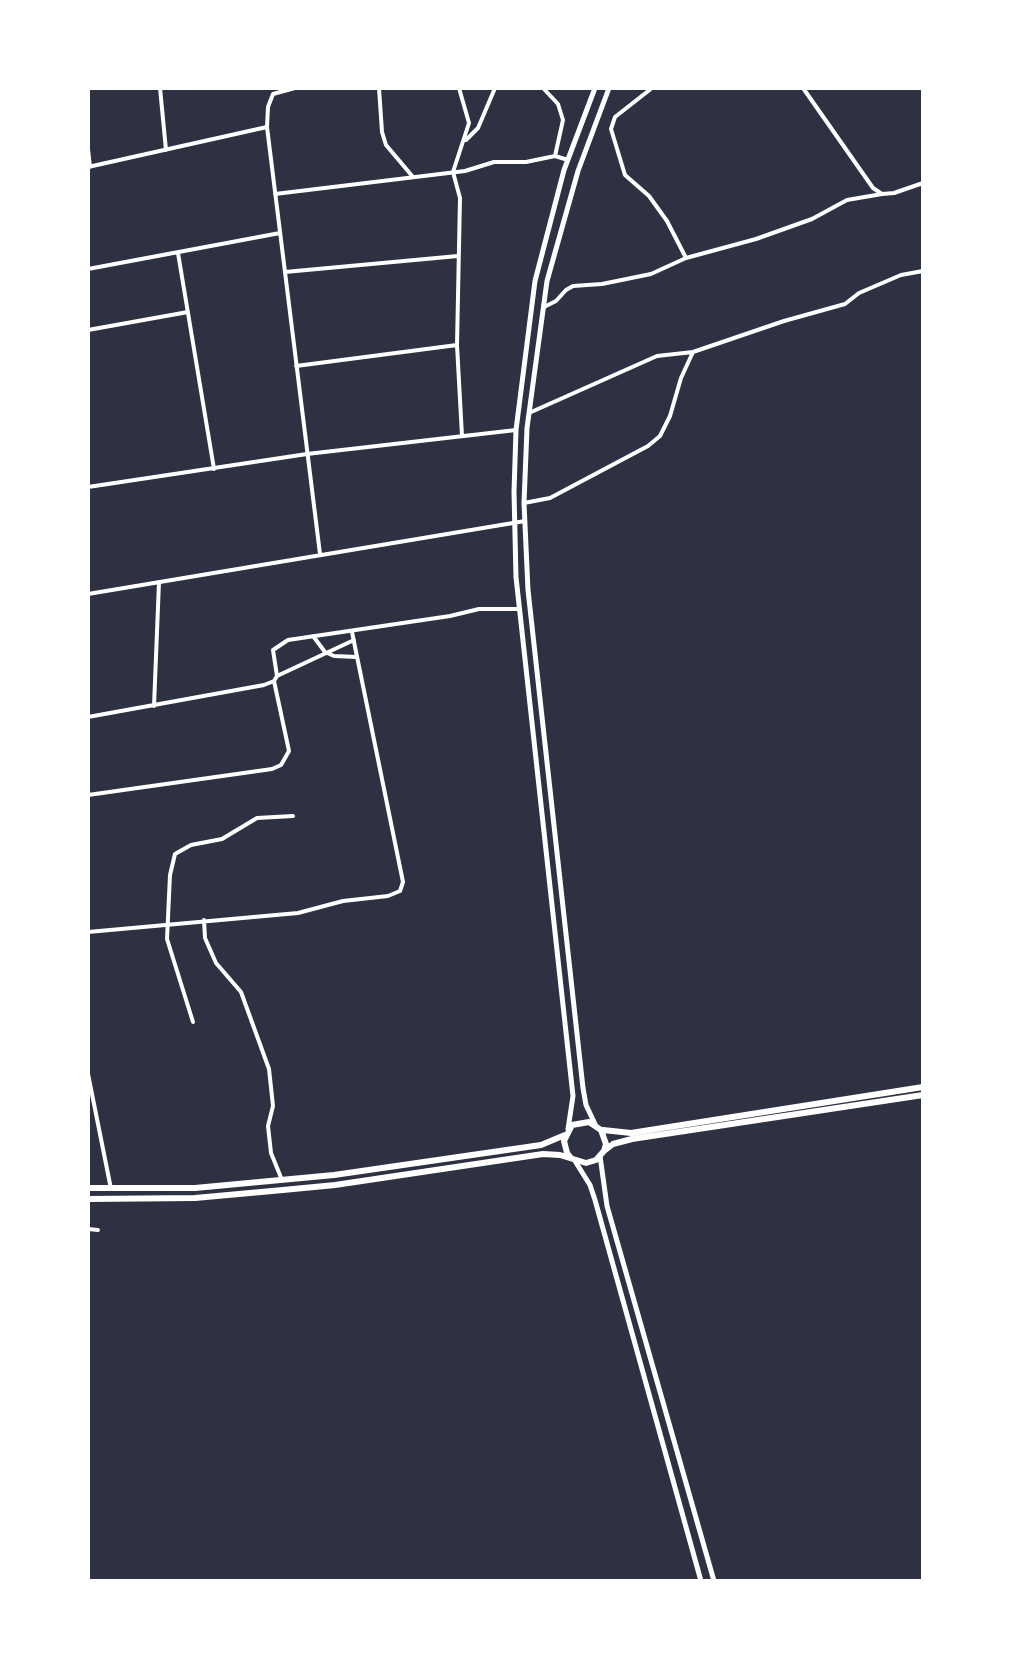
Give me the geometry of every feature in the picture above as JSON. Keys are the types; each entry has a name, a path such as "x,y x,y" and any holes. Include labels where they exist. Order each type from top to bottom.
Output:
{"highway":[{"path":"601,1130 631,1133 923,1087"},
{"path":"88,1199 226,1196 335,1185 532,1155 553,1154 591,1162 613,1144 632,1139 923,1095"},
{"path":"88,1188 195,1188 282,1180 528,1147 541,1145 578,1122 595,1124 601,1130 606,1144 602,1153"},
{"path":"566,1132 564,1147 573,1159"}],"main road":[{"path":"566,1132 573,1096 520,609 515,522 516,430 535,281 568,160 595,88"},
{"path":"595,1124 586,1105 583,1088 531,620 524,503 529,413 547,281 575,183 609,88"},
{"path":"602,1153 607,1206 714,1581"},
{"path":"573,1159 590,1185 595,1200 701,1581"}],"street":[{"path":"160,88 166,150"},
{"path":"295,88 273,94 268,107 267,127 320,554"},
{"path":"379,88 386,145 413,177"},
{"path":"459,88 469,123 453,172 460,198 457,345 462,436"},
{"path":"465,141 478,128 495,88"},
{"path":"652,88 615,117 611,129 625,175 649,196 675,234 686,258"},
{"path":"803,88 873,188 882,194"},
{"path":"542,89 558,104 563,120 555,156"},
{"path":"88,149 89,167 267,127"},
{"path":"275,194 453,172 494,162 526,162 555,156 568,160"},
{"path":"542,307 556,301 573,286 602,284 651,274 686,258 756,239 812,219 847,200 905,191 923,183"},
{"path":"88,269 280,233"},
{"path":"178,253 214,469"},
{"path":"285,272 458,256"},
{"path":"529,413 657,356 693,352 845,304 859,293 901,275 923,271"},
{"path":"88,330 188,312"},
{"path":"296,366 457,345"},
{"path":"524,503 550,498 648,446 660,436 693,352"},
{"path":"88,487 307,454 516,430"},
{"path":"88,594 525,521"},
{"path":"154,706 159,582"},
{"path":"88,795 272,769 281,765 289,751 275,678 273,650 288,640 479,609 520,609"},
{"path":"88,932 298,913 400,891 403,882 352,632"},
{"path":"313,636 325,652 334,656 357,657"},
{"path":"88,717 254,688 354,640"},
{"path":"193,1022 167,939 170,875 175,854 181,849 222,839 257,818 293,816"},
{"path":"204,920 205,938 216,963 241,992 269,1069 273,1106 268,1126 271,1153 282,1180"},
{"path":"88,1074 111,1189"},
{"path":"88,1229 98,1230"}]}
